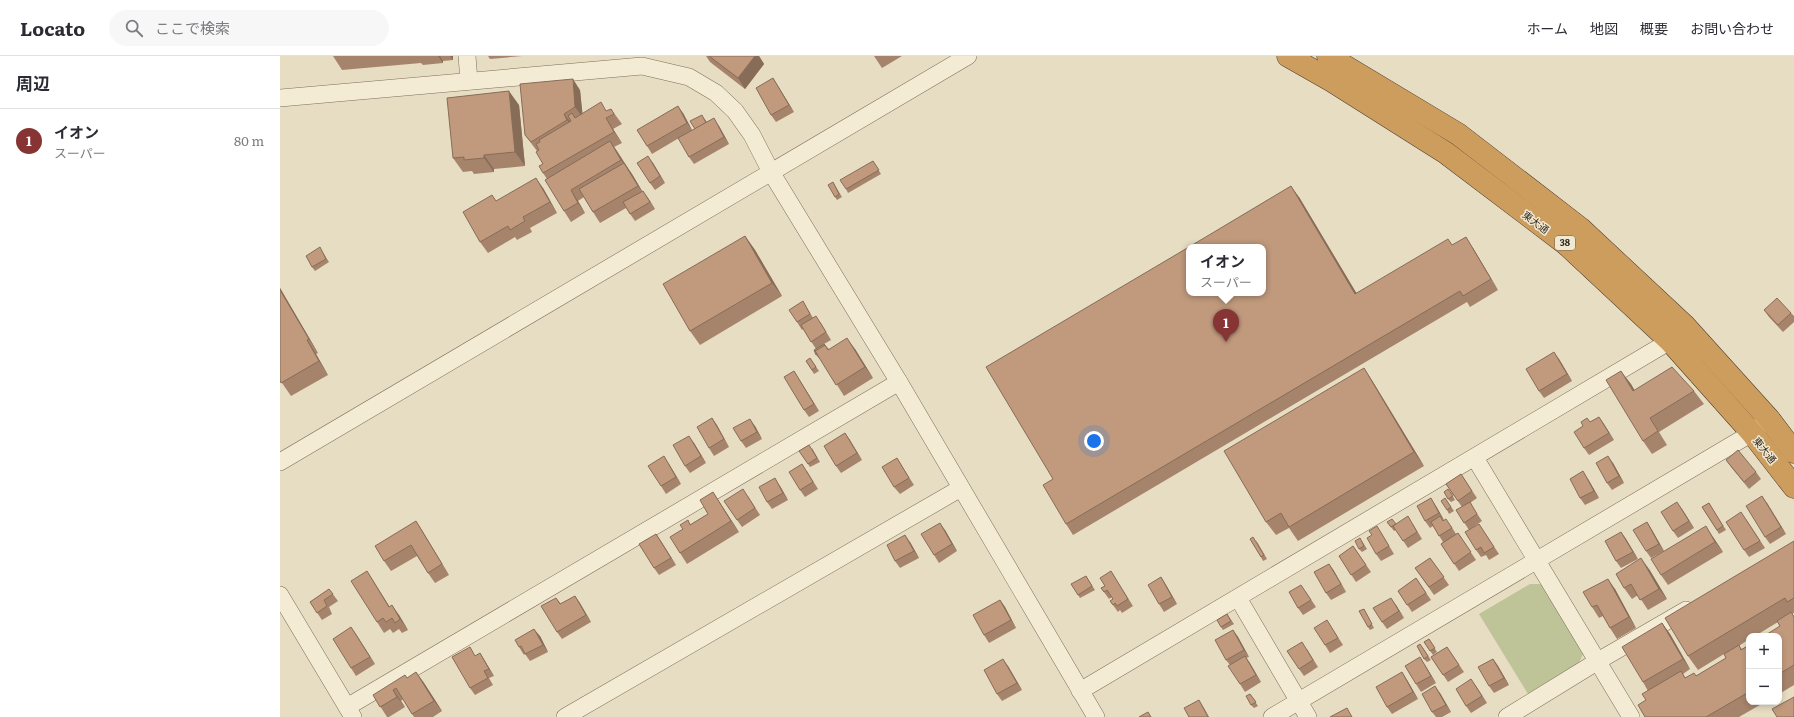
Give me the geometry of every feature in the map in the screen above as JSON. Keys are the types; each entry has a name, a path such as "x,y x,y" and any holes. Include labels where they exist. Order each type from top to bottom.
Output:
{"highway":[{"name":"東大通","path":"1288,56 1332,81 1446,153 1566,244 1678,334 1794,487"},
{"name":"東大通","path":"1328,56 1458,134 1580,228 1678,334 1769,419 1794,452"}],"street":[{"path":"467,56 469,81"},
{"path":"280,462 968,56"},
{"path":"280,98 642,66 689,77 716,93 735,112 752,135 771,172 899,382 1096,717"},
{"path":"1080,691 1475,458 1678,334"},
{"path":"282,603 350,712 899,382"},
{"path":"1272,717 1752,433 1769,419"},
{"path":"1475,458 1538,560 1631,717"},
{"path":"565,717 961,488"},
{"path":"1238,598 1308,717"},
{"path":"1506,717 1598,660 1699,602"}],"green space":[{"path":"1530,584 1541,584 1583,654 1579,663 1528,694 1479,614"}],"building":[{"path":"709,56 755,56 738,78"},
{"path":"773,78 789,105 771,115 756,88"},
{"path":"573,79 575,107 564,114 567,120 531,142 525,135 520,84"},
{"path":"509,91 515,152 484,155 484,158 464,160 464,157 453,158 447,98"},
{"path":"601,102 606,111 611,109 614,114 606,118 614,132 543,173 539,166 543,164 536,152 539,150 536,144 540,142 539,140 571,121 568,116 572,113 575,118"},
{"path":"678,106 687,123 647,146 637,130"},
{"path":"702,115 706,123 695,129 690,121"},
{"path":"714,118 724,137 689,157 678,138"},
{"path":"610,141 621,160 571,190 578,203 564,211 545,180"},
{"path":"648,156 660,176 650,183 637,163"},
{"path":"873,161 879,170 846,189 840,180"},
{"path":"624,163 638,186 593,212 579,189"},
{"path":"536,178 550,202 523,217 525,221 510,230 508,226 480,242 463,212 492,195 496,201"},
{"path":"833,182 839,194 835,197 828,185"},
{"path":"1291,186 1355,294 1448,239 1452,245 1466,237 1491,279 1463,296 1460,291 1066,524 1043,485 1053,479 986,367 1186,249 1186,296 1266,296 1266,244 1194,244"},
{"path":"643,191 650,202 630,214 623,202"},
{"path":"745,236 772,283 690,331 663,284"},
{"path":"320,247 326,259 312,267 306,256"},
{"path":"280,290 309,339 307,340 319,361 281,383 280,380"},
{"path":"1777,298 1791,313 1778,325 1764,310"},
{"path":"803,301 810,314 797,322 789,310"},
{"path":"816,316 826,332 811,342 801,325"},
{"path":"847,338 865,367 836,385 815,351 825,345 828,350"},
{"path":"824,344 825,345 815,351 817,354 816,355 814,350"},
{"path":"1554,352 1567,374 1539,391 1526,369"},
{"path":"810,358 816,367 812,370 806,361"},
{"path":"1672,367 1694,391 1650,418 1658,431 1643,441 1606,380 1621,371 1633,391"},
{"path":"1364,368 1414,452 1289,527 1281,513 1266,522 1224,451"},
{"path":"794,371 814,404 804,410 784,377"},
{"path":"1599,417 1609,433 1584,448 1574,432 1583,426 1581,422 1587,418 1590,422"},
{"path":"712,418 724,439 709,448 697,427"},
{"path":"750,419 757,432 741,441 733,428"},
{"path":"845,433 857,453 836,466 824,446"},
{"path":"689,436 701,456 685,466 673,445"},
{"path":"809,445 817,458 808,464 799,451"},
{"path":"1738,450 1756,472 1744,482 1726,460"},
{"path":"664,456 676,477 661,486 648,466"},
{"path":"1608,456 1619,476 1607,483 1596,463"},
{"path":"897,458 909,478 894,487 882,467"},
{"path":"802,464 813,482 800,490 789,472"},
{"path":"1583,471 1594,491 1580,498 1570,479"},
{"path":"1461,474 1472,491 1458,501 1446,484"},
{"path":"775,478 783,493 767,502 759,487"},
{"path":"743,489 755,508 737,520 724,501"},
{"path":"1448,489 1453,496 1448,499 1444,492"},
{"path":"713,492 731,521 680,553 670,537 683,529 680,525 688,520 690,525 708,514 700,500"},
{"path":"1762,496 1781,527 1765,537 1746,506"},
{"path":"1431,498 1439,513 1425,521 1417,506"},
{"path":"1445,498 1451,507 1447,510 1441,501"},
{"path":"1470,502 1477,514 1464,523 1456,510"},
{"path":"1677,502 1689,521 1673,531 1661,512"},
{"path":"1709,503 1723,526 1717,530 1702,507"},
{"path":"1741,512 1760,541 1744,550 1726,522"},
{"path":"1408,516 1417,532 1403,541 1393,526"},
{"path":"1440,516 1443,521 1446,519 1452,528 1439,536 1431,522"},
{"path":"1392,519 1396,524 1391,527 1387,522"},
{"path":"416,521 442,564 428,573 411,545 384,561 375,546"},
{"path":"1647,522 1659,544 1646,551 1633,530"},
{"path":"940,523 952,544 934,555 921,534"},
{"path":"1479,524 1494,547 1484,553 1481,547 1476,550 1465,532"},
{"path":"1377,526 1389,546 1376,554 1367,538 1372,535 1369,531"},
{"path":"1706,526 1715,542 1661,575 1651,559"},
{"path":"1621,532 1633,552 1616,561 1605,541"},
{"path":"1458,533 1471,552 1454,564 1441,544"},
{"path":"656,534 671,558 654,568 639,544"},
{"path":"905,535 914,551 895,561 887,545"},
{"path":"1253,537 1264,555 1261,557 1250,539"},
{"path":"1360,538 1364,546 1359,549 1355,541"},
{"path":"1794,541 1794,598 1787,602 1785,598 1688,656 1665,618"},
{"path":"1353,546 1366,565 1351,575 1339,556"},
{"path":"1430,558 1444,577 1429,587 1415,568"},
{"path":"1641,558 1659,589 1640,600 1631,584 1624,588 1616,574"},
{"path":"1329,564 1341,584 1326,593 1314,572"},
{"path":"367,571 389,607 392,605 400,619 395,623 392,618 386,622 383,618 377,622 351,581"},
{"path":"1111,571 1128,599 1117,606 1115,603 1113,605 1110,601 1113,599 1107,590 1104,592 1101,588 1105,586 1100,578"},
{"path":"1086,576 1092,586 1078,595 1071,584"},
{"path":"1161,577 1172,597 1159,604 1148,585"},
{"path":"1416,578 1426,593 1407,605 1398,591"},
{"path":"1608,579 1629,617 1610,628 1597,605 1592,607 1583,592"},
{"path":"1301,585 1311,600 1298,608 1289,592"},
{"path":"329,589 333,594 324,600 327,606 317,613 310,602"},
{"path":"575,596 586,615 557,632 541,606 556,598 560,604"},
{"path":"1391,598 1399,611 1382,622 1373,608"},
{"path":"1000,600 1011,620 984,635 973,615"},
{"path":"1364,609 1372,624 1368,627 1359,611"},
{"path":"1791,612 1794,617 1794,665 1782,672 1782,633 1769,633 1780,626 1777,621"},
{"path":"1227,614 1231,621 1221,627 1217,620"},
{"path":"1327,620 1338,638 1325,645 1314,628"},
{"path":"1662,623 1683,659 1643,682 1622,647"},
{"path":"351,627 370,657 351,668 333,639"},
{"path":"534,629 543,645 525,654 521,646 519,647 515,640"},
{"path":"1233,630 1244,650 1226,660 1215,640"},
{"path":"1429,639 1435,648 1430,651 1424,642"},
{"path":"1302,642 1313,660 1299,669 1287,651"},
{"path":"1420,644 1428,656 1424,659 1417,646"},
{"path":"1739,645 1741,650 1746,647 1746,694 1706,717 1645,717 1638,705 1646,700 1642,694 1681,671 1685,678 1694,673 1696,676 1726,658 1724,654"},
{"path":"470,647 475,656 480,653 489,669 484,671 488,678 470,688 452,657"},
{"path":"1447,647 1459,665 1443,675 1431,657"},
{"path":"1245,656 1256,675 1240,684 1228,666"},
{"path":"1420,657 1431,676 1416,684 1405,666"},
{"path":"1003,659 1017,683 997,694 984,670"},
{"path":"1493,659 1504,678 1489,686 1478,667"},
{"path":"416,672 434,701 412,714 396,688 393,690 397,697 380,707 373,695 405,675 407,678"},
{"path":"1402,672 1413,692 1387,707 1376,687"},
{"path":"1471,679 1482,696 1466,706 1456,689"},
{"path":"1435,686 1446,705 1432,712 1422,694"},
{"path":"1250,694 1256,702 1251,705 1246,696"},
{"path":"1794,697 1794,717 1777,717 1772,709 1782,705 1782,704"},
{"path":"1199,700 1208,717 1189,717 1184,708"},
{"path":"1347,708 1352,717 1330,717"},
{"path":"1148,712 1151,717 1139,717"}],"place":[{"name":"イオン","path":"1226,342"}]}
